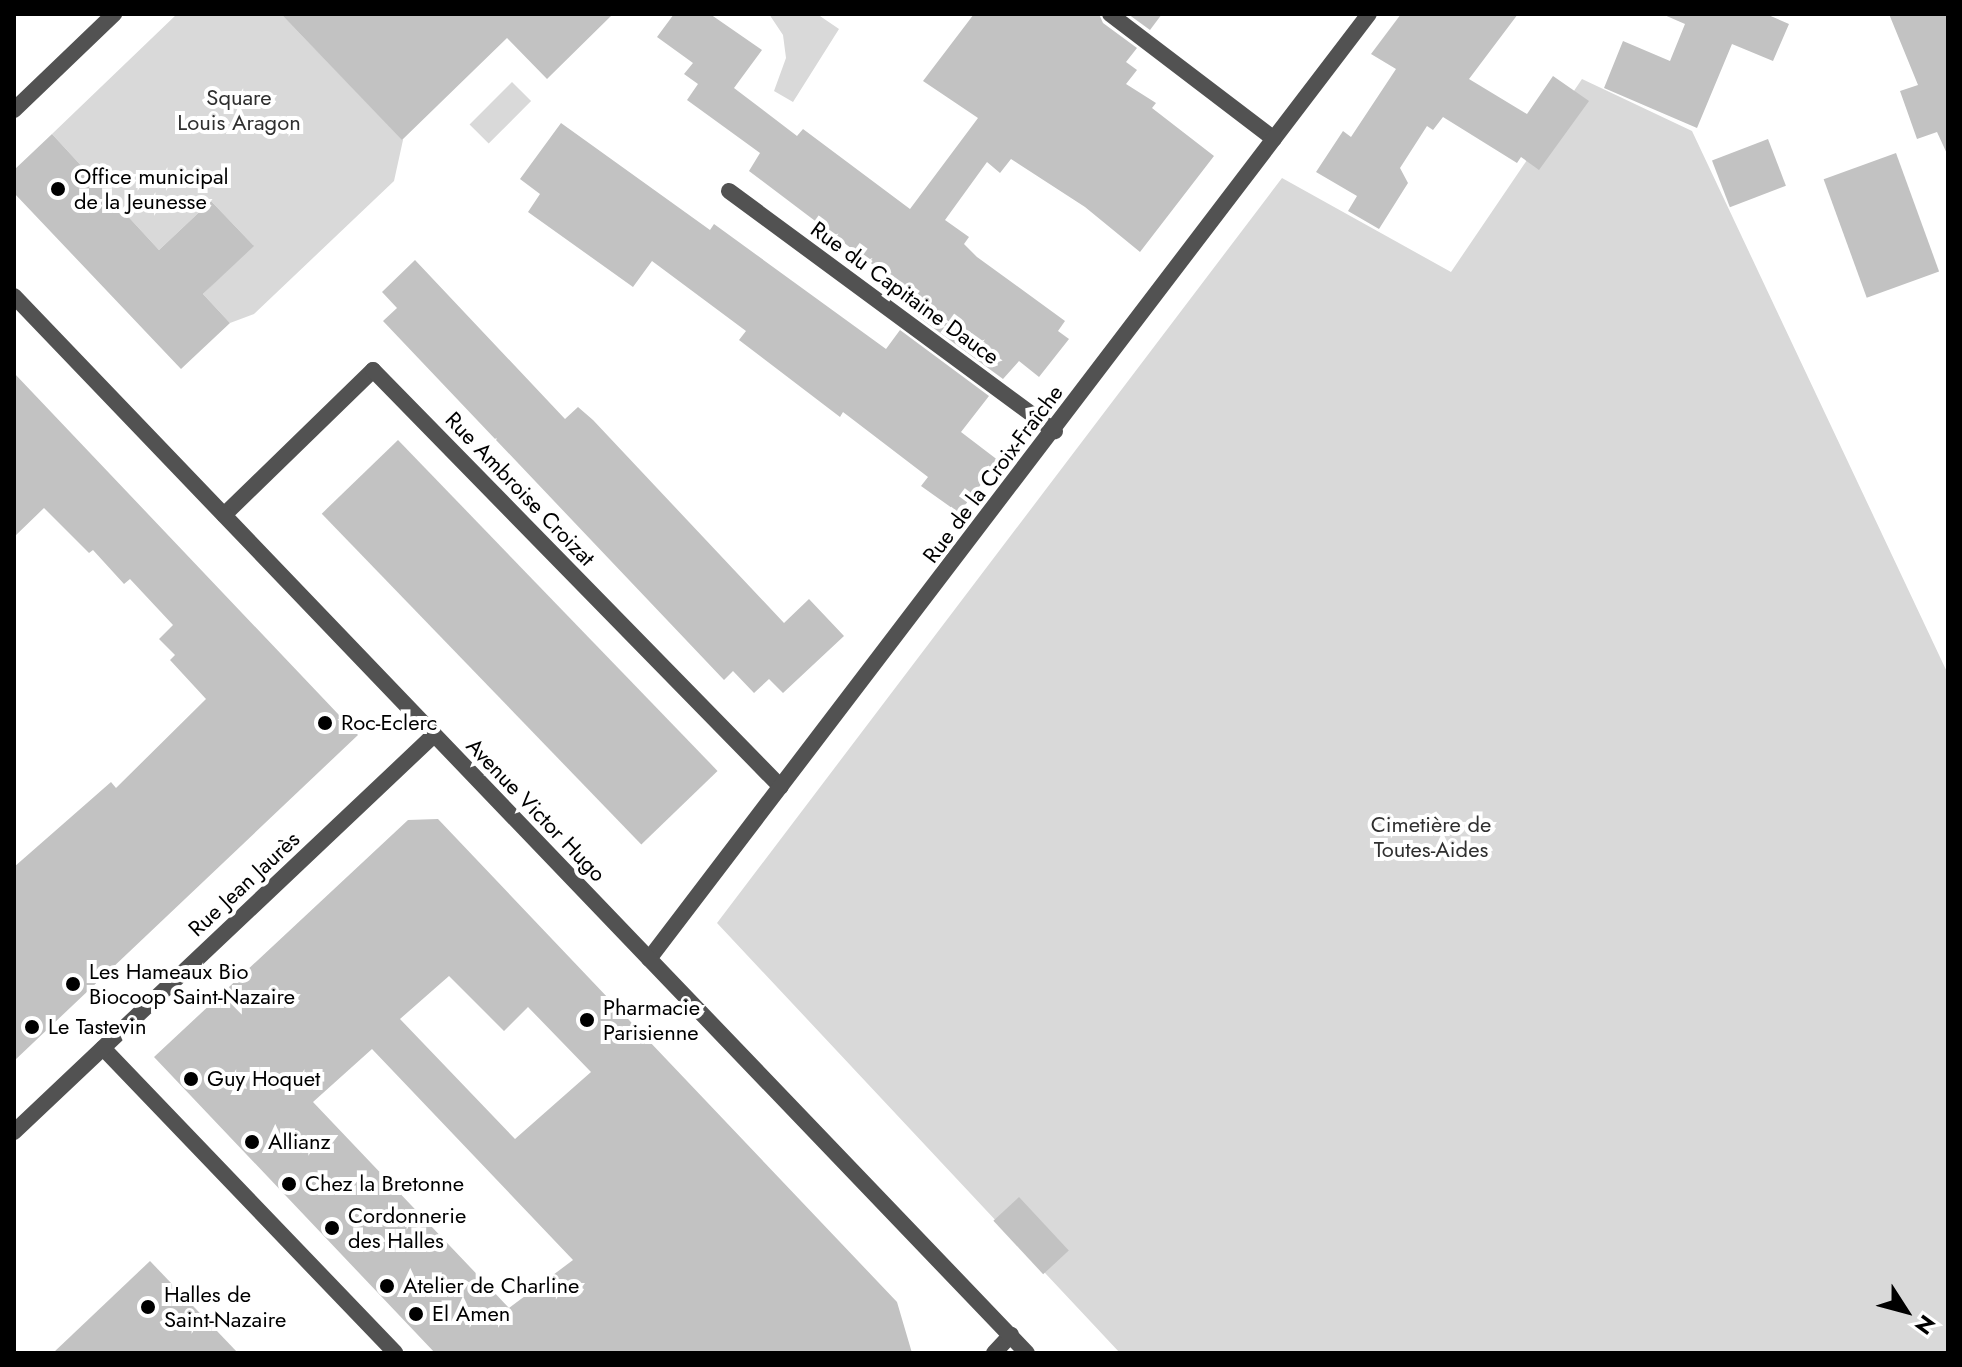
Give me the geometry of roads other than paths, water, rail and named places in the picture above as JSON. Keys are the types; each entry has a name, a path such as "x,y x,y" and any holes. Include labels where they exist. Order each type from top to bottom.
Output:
{"street":[{"path":"14,110 114,14"},
{"path":"1110,14 1274,139"},
{"name":"Rue de la Croix-Fraîche","path":"649,959 1055,431 1369,14"},
{"name":"Rue du Capitaine Dauce","path":"729,191 1055,431"},
{"name":"Avenue Victor Hugo","path":"14,296 1027,1353"},
{"name":"Rue Ambroise Croizat","path":"224,515 373,370 781,787"},
{"name":"Rue Jean Jaurès","path":"14,1132 434,735"},
{"path":"103,1048 395,1353"},
{"path":"994,1353 1011,1335"}],"place":[{"name":"Office municipal de la Jeunesse","path":"58,189"},
{"name":"Roc-Eclerc","path":"325,723"},
{"name":"Les Hameaux Bio Biocoop Saint-Nazaire","path":"73,984"},
{"name":"Pharmacie Parisienne","path":"587,1020"},
{"name":"Le Tastevin","path":"32,1027"},
{"name":"Guy Hoquet","path":"191,1079"},
{"name":"Allianz","path":"252,1142"},
{"name":"Chez la Bretonne","path":"289,1184"},
{"name":"Cordonnerie des Halles","path":"332,1228"},
{"name":"Atelier de Charline","path":"387,1286"},
{"name":"Halles de Saint-Nazaire","path":"148,1307"},
{"name":"El Amen","path":"416,1314"}],"park label":[{"name":"Square Louis Aragon","path":"239,110"},
{"name":"Cimetière de Toutes-Aides","path":"1431,836"}]}
